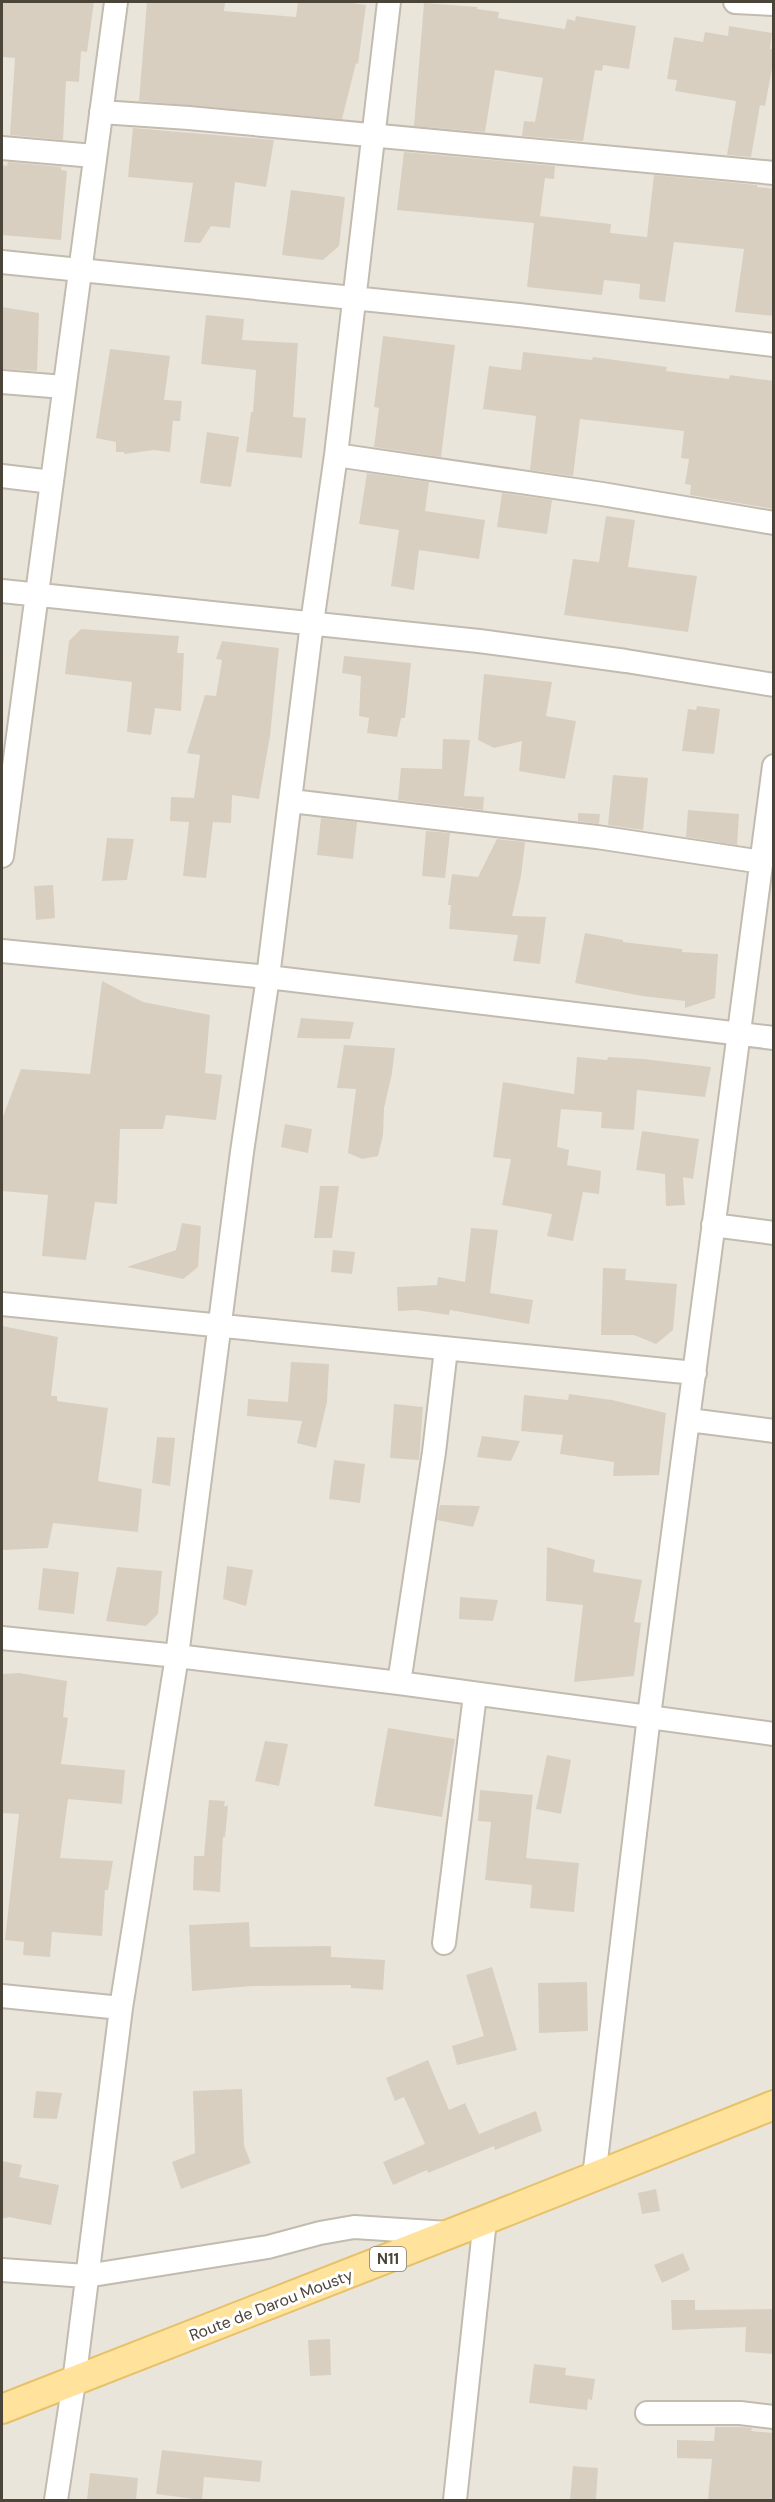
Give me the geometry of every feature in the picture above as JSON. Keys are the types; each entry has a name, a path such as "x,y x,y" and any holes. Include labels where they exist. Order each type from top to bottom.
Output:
{"main road":[{"name":"Route de Darou Mousty","path":"2,2409 774,2105"}],"street":[{"path":"2,856 116,2"},
{"path":"56,2500 74,2382 121,2008 177,1656 219,1326 268,977 312,623 336,455 371,135 389,2"},
{"path":"735,2 774,4"},
{"path":"101,112 774,173"},
{"path":"2,148 94,156"},
{"path":"2,262 353,300 519,315 774,345"},
{"path":"2,382 64,387"},
{"path":"336,455 602,494 774,524"},
{"path":"2,476 52,482"},
{"path":"2,591 525,647 774,685"},
{"path":"594,2177 649,1716 774,766"},
{"path":"291,801 597,837 762,862"},
{"path":"2,951 268,977 774,1038"},
{"path":"713,1225 774,1233"},
{"path":"2,1304 695,1373"},
{"path":"399,1683 434,1452 446,1348"},
{"path":"689,1420 774,1431"},
{"path":"2,1638 177,1656 399,1683 774,1734"},
{"path":"444,1943 475,1695"},
{"path":"2,1996 121,2008"},
{"path":"455,2500 485,2220"},
{"path":"2,2270 87,2276 267,2247 354,2227 452,2233"},
{"path":"646,2413 740,2413 774,2417"}],"shaded area":[{"path":"2,2 773,2 773,2500 2,2500"}],"building":[{"path":"2,2 94,2 87,52 81,51 79,82 66,81 63,140 10,135 15,58 2,57"},
{"path":"147,2 225,2 224,11 296,17 298,2 345,2 366,5 358,64 356,63 342,119 139,101"},
{"path":"424,3 477,7 477,9 499,12 498,18 565,29 567,19 575,21 576,16 636,26 629,69 603,65 602,71 595,70 583,141 522,136 524,121 535,122 543,78 495,70 485,132 414,126"},
{"path":"729,26 772,33 770,49 774,49 774,58 765,106 760,105 751,157 727,155 736,101 675,91 677,80 667,79 674,37 703,42 705,32 728,36"},
{"path":"133,128 274,140 266,187 235,182 230,228 211,226 200,243 184,242 193,183 128,177"},
{"path":"404,152 555,166 554,179 545,178 540,216 611,224 610,233 647,237 654,175 757,185 757,187 774,189 774,316 735,312 744,249 674,242 665,302 639,299 640,284 604,280 602,295 527,287 534,223 397,210"},
{"path":"8,162 61,167 61,170 67,171 61,240 2,235 2,165 7,166"},
{"path":"291,190 345,197 339,246 323,260 282,255"},
{"path":"2,307 39,313 37,371 2,369"},
{"path":"206,315 244,319 242,340 298,343 293,417 306,418 302,458 246,452 251,412 253,412 256,370 201,364"},
{"path":"383,336 455,345 441,457 374,447 379,408 374,407"},
{"path":"110,349 170,356 164,400 182,401 180,421 173,421 170,452 154,450 124,454 124,452 116,452 116,442 96,438"},
{"path":"523,352 592,360 593,357 667,367 666,371 729,379 730,375 774,381 774,509 690,495 691,485 685,484 689,459 681,458 684,431 580,419 573,476 530,470 536,416 483,409 489,366 521,370"},
{"path":"207,432 239,437 231,487 200,483"},
{"path":"367,473 429,482 425,511 485,520 479,559 419,550 414,590 391,586 399,530 359,524"},
{"path":"502,493 552,500 547,534 497,527"},
{"path":"606,516 635,520 628,567 697,576 688,632 564,615 573,559 599,562"},
{"path":"81,629 179,636 177,653 184,653 181,711 155,708 151,735 127,732 132,682 65,674 69,641"},
{"path":"222,641 279,648 270,736 259,799 232,795 231,823 213,822 206,878 183,876 189,822 170,821 171,797 194,798 200,755 187,753 205,695 216,696 222,660 216,659"},
{"path":"344,656 411,663 405,718 401,718 397,737 367,733 369,718 359,716 361,676 342,673"},
{"path":"484,674 552,682 546,716 576,721 565,779 519,771 522,741 494,748 478,740"},
{"path":"697,706 720,709 714,754 682,751 688,709 696,710"},
{"path":"443,739 470,740 464,796 484,797 483,810 398,800 401,768 442,769"},
{"path":"613,775 648,778 643,830 608,825"},
{"path":"688,810 739,814 737,845 686,837"},
{"path":"578,813 600,814 599,824 578,821"},
{"path":"321,818 357,822 353,859 317,855"},
{"path":"426,831 450,833 445,878 422,876"},
{"path":"107,838 134,839 127,880 102,881"},
{"path":"497,839 525,842 521,876 512,916 546,917 540,964 513,961 518,935 449,929 451,905 448,905 452,874 478,877"},
{"path":"53,885 55,918 36,920 34,886"},
{"path":"585,933 623,940 623,942 682,949 682,952 718,954 715,998 685,1008 685,1001 642,996 575,983"},
{"path":"102,981 143,1002 210,1015 205,1073 222,1075 216,1120 166,1115 163,1129 120,1129 117,1204 95,1202 86,1260 42,1256 48,1195 2,1191 2,1119 21,1069 90,1074"},
{"path":"301,1018 354,1022 350,1039 297,1038"},
{"path":"344,1045 395,1048 378,1156 362,1159 348,1153 356,1089 337,1088"},
{"path":"577,1057 607,1060 608,1057 644,1059 711,1067 705,1097 637,1090 634,1130 601,1128 602,1112 561,1109 557,1147 569,1150 567,1165 601,1171 599,1194 583,1192 573,1241 547,1236 552,1214 502,1205 511,1159 493,1157 503,1082 574,1094"},
{"path":"285,1124 312,1129 308,1153 281,1147"},
{"path":"642,1131 699,1139 693,1179 683,1177 685,1205 666,1206 665,1174 636,1170"},
{"path":"320,1186 339,1186 332,1238 314,1238"},
{"path":"182,1223 201,1226 198,1267 183,1279 127,1267 176,1250"},
{"path":"471,1228 498,1230 490,1293 533,1300 529,1324 450,1310 449,1315 416,1310 398,1311 397,1287 437,1285 438,1277 465,1282"},
{"path":"333,1250 355,1252 352,1274 331,1272"},
{"path":"603,1268 626,1269 625,1280 677,1284 673,1330 656,1344 634,1335 601,1335"},
{"path":"2,1326 58,1337 51,1396 57,1396 57,1401 108,1408 98,1481 142,1489 138,1532 53,1523 48,1548 2,1550"},
{"path":"291,1362 329,1364 327,1402 316,1448 297,1443 302,1421 247,1416 248,1399 288,1402"},
{"path":"569,1394 612,1400 666,1413 659,1475 613,1476 614,1462 560,1454 563,1435 521,1431 524,1395 568,1400"},
{"path":"394,1404 423,1407 419,1460 390,1458"},
{"path":"482,1436 520,1441 511,1461 477,1457"},
{"path":"157,1437 175,1438 170,1486 152,1483"},
{"path":"334,1460 365,1464 360,1503 329,1499"},
{"path":"440,1505 480,1506 473,1527 437,1520"},
{"path":"547,1547 595,1560 593,1572 642,1580 634,1622 641,1623 634,1676 574,1682 583,1605 546,1601"},
{"path":"227,1566 253,1570 246,1606 223,1599"},
{"path":"117,1567 162,1571 158,1614 146,1626 106,1621"},
{"path":"43,1568 79,1572 74,1614 38,1610"},
{"path":"460,1597 498,1600 493,1621 459,1619"},
{"path":"19,1673 67,1681 63,1717 68,1718 61,1764 125,1770 122,1804 68,1799 60,1858 113,1861 108,1890 105,1890 102,1936 52,1932 50,1957 23,1955 24,1942 5,1940 19,1814 2,1813 2,1674"},
{"path":"388,1728 455,1739 442,1817 374,1806"},
{"path":"265,1741 288,1744 279,1786 255,1781"},
{"path":"547,1755 571,1760 561,1814 536,1809"},
{"path":"480,1790 533,1795 526,1858 579,1863 574,1912 530,1908 532,1885 485,1880 491,1822 478,1821"},
{"path":"209,1800 225,1801 224,1806 228,1806 225,1837 223,1837 220,1892 193,1890 194,1856 204,1856"},
{"path":"249,1922 250,1947 331,1946 331,1957 385,1960 383,1990 351,1988 351,1985 252,1986 192,1991 189,1925"},
{"path":"492,1967 517,2050 457,2065 452,2046 484,2036 466,1975"},
{"path":"587,1982 588,2031 539,2033 538,1983"},
{"path":"428,2060 449,2110 465,2103 479,2134 536,2111 542,2131 495,2150 494,2146 428,2173 427,2170 393,2185 383,2162 425,2144 404,2097 395,2101 386,2078"},
{"path":"242,2089 244,2146 251,2163 181,2189 172,2162 195,2153 193,2091"},
{"path":"36,2091 62,2093 57,2119 33,2118"},
{"path":"2,2161 22,2165 19,2177 59,2185 51,2225 8,2217 2,2218"},
{"path":"656,2189 660,2211 642,2214 638,2193"},
{"path":"683,2253 690,2270 662,2283 654,2265"},
{"path":"671,2300 695,2300 695,2310 774,2309 774,2354 745,2352 746,2327 672,2330"},
{"path":"330,2339 331,2375 310,2376 308,2340"},
{"path":"534,2364 566,2368 565,2375 595,2379 592,2400 588,2399 587,2410 529,2403"},
{"path":"715,2427 752,2428 751,2431 774,2433 774,2500 708,2500 712,2459 677,2458 677,2440 714,2441"},
{"path":"162,2450 262,2461 260,2482 204,2477 202,2500 156,2494"},
{"path":"573,2466 598,2468 596,2500 570,2500"},
{"path":"90,2473 138,2478 136,2500 87,2500"}]}
